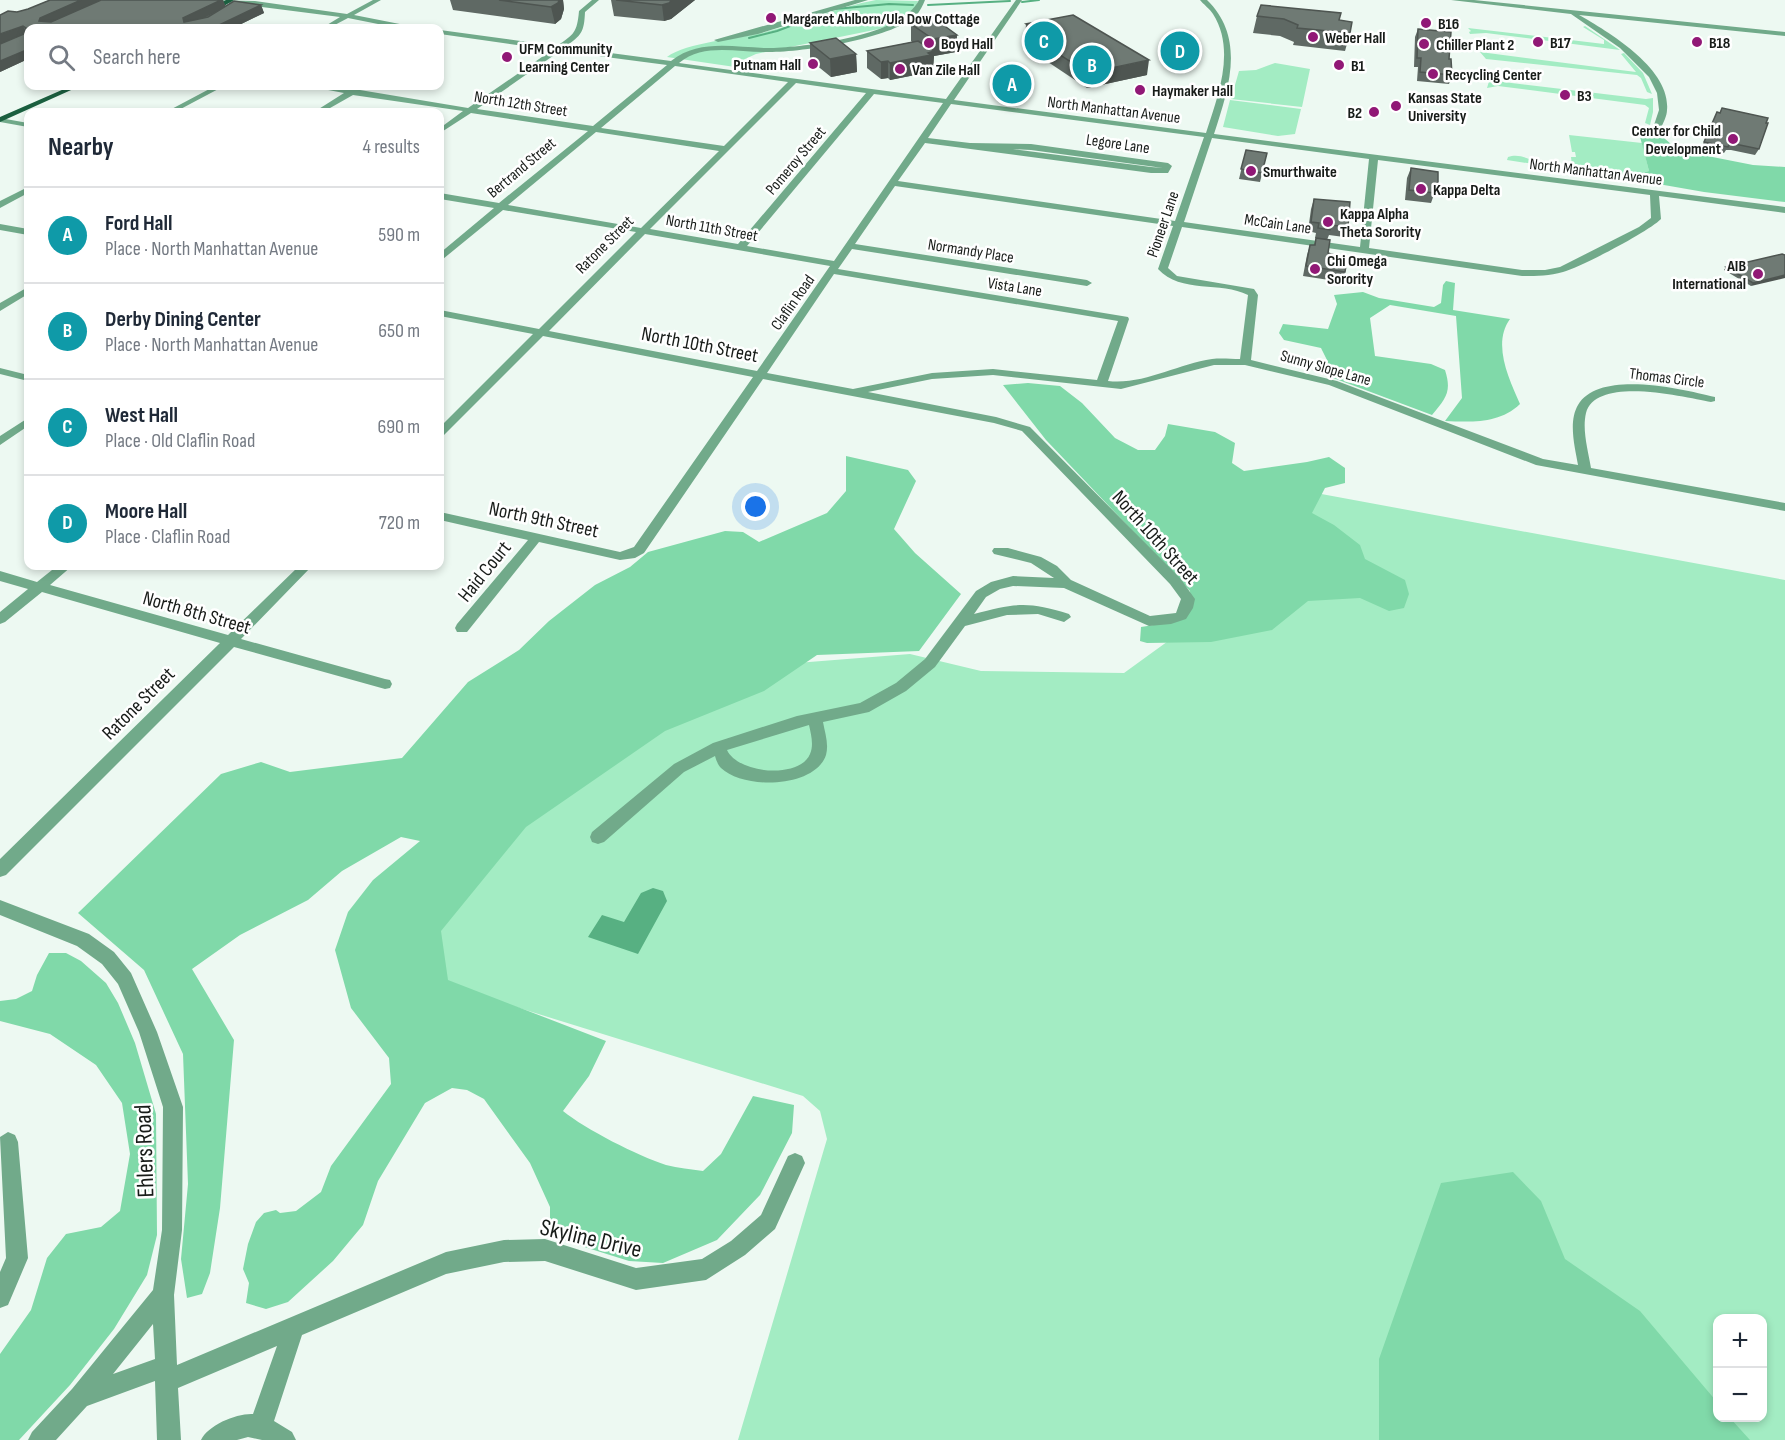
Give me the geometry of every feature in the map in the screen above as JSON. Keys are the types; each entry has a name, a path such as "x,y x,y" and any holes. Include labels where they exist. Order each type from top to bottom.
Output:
{"main road":[{"path":"191,24 235,1"},
{"path":"198,24 235,1"},
{"path":"0,120 57,90"},
{"path":"27,108 67,90"},
{"path":"0,120 24,109"}],"street":[{"path":"211,0 235,1 248,7 383,24"},
{"path":"332,24 378,0"},
{"path":"444,128 578,34 581,28 582,11 596,0"},
{"path":"729,43 830,7 865,0"},
{"path":"729,43 776,50 871,33 909,18 918,9 922,0"},
{"name":"Claflin Road","path":"639,550 1019,0"},
{"path":"1203,0 1216,13 1228,47 1227,72 1208,136"},
{"path":"1454,0 1785,34"},
{"path":"1547,0 1620,44 1651,75 1661,97 1663,114 1657,128"},
{"name":"North Manhattan Avenue","path":"444,32 950,102 1785,210"},
{"name":"Bertrand Street","path":"444,254 685,54 729,43"},
{"name":"Ratone Street","path":"444,429 795,81"},
{"path":"178,108 212,90"},
{"name":"North 12th Street","path":"338,90 725,149"},
{"path":"325,108 355,90"},
{"name":"Pomeroy Street","path":"741,247 872,91"},
{"path":"0,120 24,124"},
{"name":"Pioneer Lane","path":"1208,136 1163,269 1174,278 1250,291 1253,296 1245,362"},
{"name":"Legore Lane","path":"924,140 968,146 1160,171 1165,171 1168,166 1030,147 968,146"},
{"path":"1364,251 1374,158"},
{"name":"McCain Lane","path":"893,183 1522,273 1545,273 1563,269 1642,229 1656,219 1657,208 1654,193"},
{"path":"0,205 24,192"},
{"name":"North 11th Street","path":"444,197 741,247 834,267"},
{"path":"0,227 24,231"},
{"name":"Normandy Place","path":"849,246 1087,283"},
{"name":"Vista Lane","path":"834,267 1124,319 1101,385"},
{"path":"0,308 24,293"},
{"name":"North 10th Street","path":"444,314 996,420 1026,429 1175,581 1188,599 1181,616 1149,621 1066,583 1013,581 996,585 981,594 930,663 901,687 864,708 815,718 718,747 679,768 598,837"},
{"name":"Sunny Slope Lane","path":"848,392 932,376 993,372 1121,386 1213,362 1245,362 1333,383 1540,462 1785,507"},
{"path":"0,371 24,377"},
{"name":"Thomas Circle","path":"1585,471 1579,423 1583,406 1594,396 1607,389 1625,388 1652,389 1711,399"},
{"path":"0,441 24,424"},
{"name":"North 9th Street","path":"444,517 620,556 630,555 639,550"},
{"name":"Haid Court","path":"462,628 537,538"},
{"path":"999,550 1023,555 1047,565 1066,583"},
{"path":"0,619 60,570"},
{"name":"Ratone Street","path":"0,870 302,570"},
{"name":"North 8th Street","path":"0,576 384,684"},
{"path":"960,622 1007,610 1038,609 1064,617"},
{"path":"718,747 727,764 742,772 779,776 800,772 816,760 819,743 815,718"},
{"name":"Ehlers Road","path":"0,907 83,940 108,958 125,979 148,1032 173,1107 172,1230 164,1295 169,1440"},
{"path":"0,1297 17,1258 8,1142"},
{"name":"Skyline Drive","path":"80,1397 166,1373 294,1327 447,1263 504,1251 545,1250 636,1280 706,1269 738,1248 768,1222 795,1163"},
{"path":"40,1440 80,1397 164,1295"},
{"path":"261,1425 294,1327"},
{"path":"213,1440 242,1425 261,1425 284,1440"}],"shaded area":[{"path":"876,0 918,1 916,7 899,22 879,29 756,54 735,67 667,57 687,48 765,32"},
{"path":"1585,26 1620,50 1486,33 1470,34 1471,31 1468,28 1604,44 1604,40 1583,27"},
{"path":"1480,52 1636,72 1621,54 1624,53 1643,73 1652,94 1647,92 1641,78 1637,75 1486,59"},
{"path":"1275,63 1310,69 1302,107 1231,99 1239,71 1256,70"},
{"path":"1490,78 1495,81 1653,98 1650,125 1645,123 1649,108 1645,105 1498,86 1487,88"},
{"path":"1230,100 1301,109 1295,134 1278,136 1223,127"},
{"path":"1639,133 1660,136 1682,151 1753,165 1785,167 1785,202 1704,192 1624,178 1649,171"},
{"path":"1569,135 1642,143 1649,171 1624,178 1507,160 1508,157 1516,156 1539,162 1572,166 1571,157 1576,157 1575,152 1572,152"},
{"path":"1446,281 1455,283 1453,310 1510,319 1502,339 1502,350 1507,373 1520,404 1512,411 1485,420 1445,421 1462,398 1456,316 1390,305 1370,318 1375,356 1431,364 1445,370 1448,389 1441,404 1432,415 1320,373 1327,360 1321,348 1284,340 1279,333 1283,324 1328,329 1337,304 1334,295 1363,292 1379,298 1434,307 1441,303 1443,285"},
{"path":"1028,383 1060,386 1082,403 1115,438 1138,450 1155,450 1165,436 1168,424 1215,432 1235,443 1232,463 1244,471 1329,457 1345,468 1345,483 1325,488 1312,513 1334,525 1360,545 1365,559 1405,580 1409,594 1404,608 1389,611 1360,598 1308,601 1272,630 1211,642 1147,643 1140,641 1141,627 1160,624 1191,608 1190,591 1046,440 1003,385"},
{"path":"1063,446 1785,580 1785,1440 738,1440 827,1139 820,1111 803,1096 364,960 659,674 910,654 981,671 1124,673 1193,623 1200,591"},
{"path":"846,456 908,470 916,481 894,529 915,553 961,594 919,651 817,655 764,691 665,731 526,827 441,931 448,980 606,1041 589,1076 563,1111 584,1126 627,1149 666,1165 703,1171 721,1154 753,1096 794,1105 792,1133 760,1195 717,1240 663,1263 629,1261 559,1239 550,1229 550,1207 530,1163 484,1099 467,1090 452,1088 425,1103 378,1181 363,1225 333,1261 288,1302 266,1309 246,1303 249,1283 243,1269 248,1244 256,1222 264,1213 276,1210 280,1213 296,1211 321,1192 331,1166 391,1084 389,1058 351,1008 335,950 348,912 373,880 420,841 401,837 342,871 308,900 240,935 192,969 234,1040 220,1208 210,1273 202,1294 187,1298 181,1259 188,1184 183,1054 144,970 78,913 221,774 261,762 290,772 402,758 468,682 519,650 549,621 595,585 630,567 648,552 725,531 743,532 759,542 827,513 846,491"},
{"path":"653,888 663,891 667,901 638,954 588,937 602,915 624,922 641,893"},
{"path":"49,953 66,953 81,961 106,983 118,1003 135,1043 156,1114 157,1235 147,1275 114,1329 70,1385 19,1440 0,1440 0,1354 31,1310 47,1258 66,1234 101,1227 120,1211 130,1154 122,1103 96,1065 50,1034 0,1021 0,1001 16,999 32,991 37,975"},
{"path":"1513,1172 1541,1201 1565,1259 1640,1311 1713,1397 1713,1422 1734,1422 1750,1440 1379,1440 1379,1359 1441,1183"}],"building":[{"path":"50,0 81,0 40,18 39,21 51,22 101,0 221,0 183,18 184,22 208,17 234,1 261,5 221,24 24,24 24,27 0,34 0,15 8,11 17,12"},
{"path":"499,0 559,0 551,7"},
{"path":"616,0 672,0 662,5"},
{"path":"1261,5 1341,13 1339,20 1352,22 1350,33 1297,28 1298,25 1284,19 1257,16"},
{"path":"1073,15 1149,60 1088,73 1046,46 1058,44 1026,24"},
{"path":"935,19 957,35 933,39 911,24"},
{"path":"1418,29 1451,32 1449,59 1451,59 1452,75 1420,72 1421,58 1417,58"},
{"path":"24,34 24,51 0,61 0,44"},
{"path":"836,38 856,54 830,59 810,43"},
{"path":"918,41 934,51 928,53 931,55 890,63 881,62 867,51"},
{"name":"Center for Child Development","path":"1722,108 1768,118 1759,149 1735,144 1729,144 1728,147 1704,142 1717,112 1720,113"},
{"path":"1246,150 1267,153 1262,173 1241,169"},
{"path":"1411,168 1438,172 1435,193 1409,190"},
{"path":"1314,199 1350,202 1348,227 1331,225 1330,230 1318,228 1319,223 1311,222"},
{"path":"1316,238 1330,240 1328,253 1347,259 1345,272 1306,266 1310,245 1315,245"},
{"name":"AIB International","path":"1785,255 1785,275 1753,283 1726,267"}],"waterway":[{"path":"1022,2 1039,0"},
{"path":"928,5 1010,1"},
{"path":"835,9 889,4 913,5"},
{"path":"749,38 777,31 822,14"}],"place":[{"name":"Margaret Ahlborn/Ula Dow Cottage","path":"771,18"},
{"name":"B16","path":"1426,23"},
{"name":"Weber Hall","path":"1313,37"},
{"name":"West Hall","path":"1044,41"},
{"name":"B17","path":"1538,42"},
{"name":"B18","path":"1697,42"},
{"name":"Boyd Hall","path":"929,43"},
{"name":"Chiller Plant 2","path":"1424,44"},
{"name":"Moore Hall","path":"1180,51"},
{"name":"UFM Community Learning Center","path":"507,57"},
{"name":"Putnam Hall","path":"813,64"},
{"name":"Derby Dining Center","path":"1092,65"},
{"name":"B1","path":"1339,65"},
{"name":"Van Zile Hall","path":"900,69"},
{"name":"Recycling Center","path":"1433,74"},
{"name":"Ford Hall","path":"1012,84"},
{"name":"Haymaker Hall","path":"1140,90"},
{"name":"B3","path":"1565,95"},
{"name":"Kansas State University","path":"1396,106"},
{"name":"B2","path":"1374,112"},
{"name":"Center for Child Development","path":"1733,139"},
{"name":"Smurthwaite","path":"1251,171"},
{"name":"Kappa Delta","path":"1421,189"},
{"name":"Kappa Alpha Theta Sorority","path":"1328,222"},
{"name":"Chi Omega Sorority","path":"1315,269"},
{"name":"AIB International","path":"1758,274"}]}
